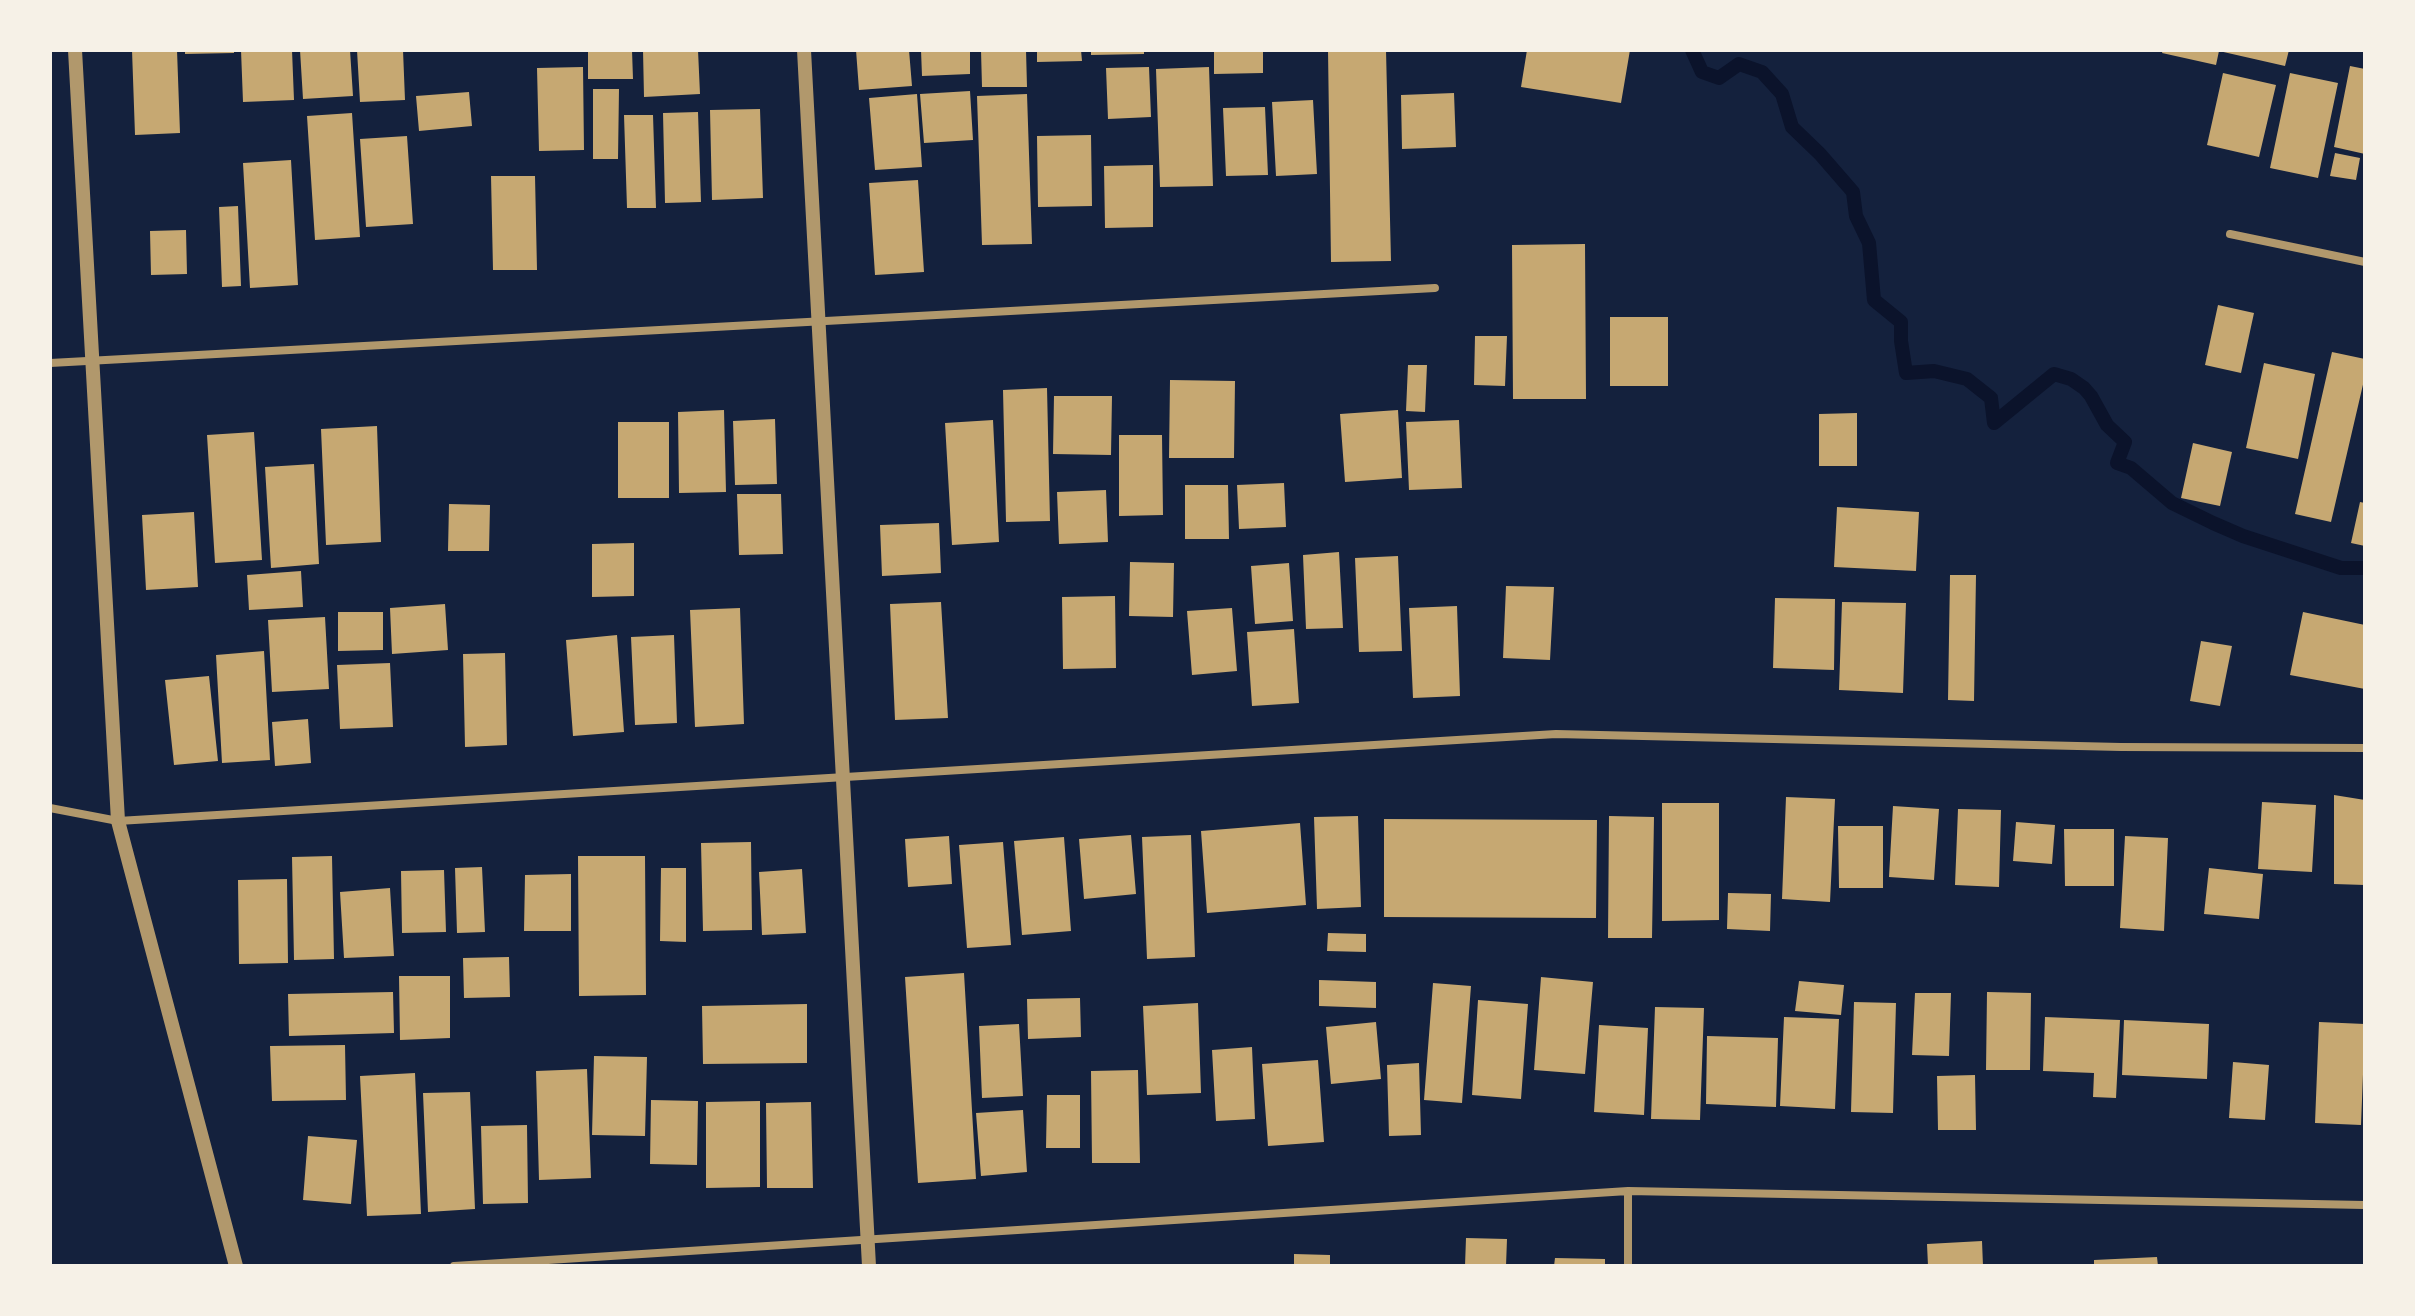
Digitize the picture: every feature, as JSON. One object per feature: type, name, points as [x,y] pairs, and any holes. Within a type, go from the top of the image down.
[{"type":"street","points":[[75,50],[118,821],[236,1266]]},
{"type":"street","points":[[804,50],[869,1266]]},
{"type":"street","points":[[2230,234],[2365,262]]},
{"type":"street","points":[[50,363],[1435,288]]},
{"type":"street","points":[[50,808],[118,821],[1556,734],[2121,747],[2365,748]]},
{"type":"street","points":[[1628,1191],[1628,1266]]},
{"type":"street","points":[[454,1266],[1628,1191],[2365,1205]]},
{"type":"building","points":[[132,50],[177,50],[180,133],[135,135]]},
{"type":"building","points":[[185,50],[234,50],[234,53],[185,54]]},
{"type":"building","points":[[241,50],[292,50],[294,100],[243,102]]},
{"type":"building","points":[[300,50],[350,50],[353,96],[303,99]]},
{"type":"building","points":[[357,50],[403,50],[405,100],[360,102]]},
{"type":"building","points":[[588,50],[632,50],[633,79],[588,79]]},
{"type":"building","points":[[643,50],[698,50],[700,94],[644,97]]},
{"type":"building","points":[[856,50],[909,50],[912,86],[859,90]]},
{"type":"building","points":[[921,50],[970,50],[970,74],[922,76]]},
{"type":"building","points":[[981,50],[1026,50],[1027,87],[982,87]]},
{"type":"building","points":[[1037,50],[1081,50],[1082,61],[1037,62]]},
{"type":"building","points":[[1091,50],[1144,50],[1144,54],[1091,55]]},
{"type":"building","points":[[1214,50],[1263,50],[1263,73],[1214,74]]},
{"type":"building","points":[[1328,50],[1386,50],[1391,261],[1331,262]]},
{"type":"building","points":[[1527,50],[1630,50],[1621,103],[1521,87]]},
{"type":"building","points":[[2163,50],[2289,50],[2285,66],[2219,51],[2216,65],[2162,53]]},
{"type":"building","points":[[2350,66],[2365,69],[2365,154],[2334,147]]},
{"type":"building","points":[[583,67],[584,150],[539,151],[537,68]]},
{"type":"building","points":[[1149,67],[1151,117],[1108,119],[1106,68]]},
{"type":"building","points":[[1209,67],[1213,186],[1160,187],[1156,69]]},
{"type":"building","points":[[2223,73],[2276,85],[2259,157],[2207,145]]},
{"type":"building","points":[[2290,73],[2338,83],[2318,178],[2270,168]]},
{"type":"building","points":[[593,89],[619,89],[618,159],[593,159]]},
{"type":"building","points":[[970,91],[973,140],[924,143],[920,94]]},
{"type":"building","points":[[469,92],[472,126],[419,131],[416,96]]},
{"type":"building","points":[[1454,93],[1456,147],[1402,149],[1401,95]]},
{"type":"building","points":[[917,94],[922,167],[875,170],[869,98]]},
{"type":"building","points":[[1027,94],[1032,244],[982,245],[977,96]]},
{"type":"building","points":[[1313,100],[1317,174],[1276,176],[1272,102]]},
{"type":"building","points":[[1265,107],[1268,175],[1226,176],[1223,108]]},
{"type":"building","points":[[760,109],[763,198],[712,200],[710,110]]},
{"type":"building","points":[[698,112],[701,202],[665,203],[663,113]]},
{"type":"building","points":[[352,113],[360,237],[315,240],[307,116]]},
{"type":"building","points":[[624,115],[653,115],[656,208],[627,208]]},
{"type":"building","points":[[1091,135],[1092,206],[1038,207],[1037,136]]},
{"type":"building","points":[[407,136],[413,224],[366,227],[360,139]]},
{"type":"building","points":[[2335,153],[2360,158],[2356,180],[2330,176]]},
{"type":"building","points":[[291,160],[298,285],[250,288],[243,163]]},
{"type":"building","points":[[1153,165],[1153,227],[1105,228],[1104,166]]},
{"type":"building","points":[[491,176],[535,176],[537,270],[493,270]]},
{"type":"building","points":[[918,180],[924,272],[875,275],[869,183]]},
{"type":"building","points":[[238,206],[241,286],[222,287],[219,207]]},
{"type":"building","points":[[186,230],[187,274],[151,275],[150,231]]},
{"type":"building","points":[[1585,244],[1586,399],[1513,399],[1512,245]]},
{"type":"building","points":[[2218,305],[2254,313],[2241,373],[2205,365]]},
{"type":"building","points":[[1610,317],[1668,317],[1668,386],[1610,386]]},
{"type":"building","points":[[1475,336],[1507,336],[1505,386],[1474,385]]},
{"type":"building","points":[[2332,352],[2365,359],[2365,376],[2331,522],[2295,514]]},
{"type":"building","points":[[2264,363],[2315,374],[2298,459],[2246,448]]},
{"type":"building","points":[[1408,365],[1427,365],[1425,412],[1406,411]]},
{"type":"building","points":[[1170,380],[1235,381],[1234,458],[1169,458]]},
{"type":"building","points":[[1047,388],[1050,521],[1006,522],[1003,390]]},
{"type":"building","points":[[1054,396],[1112,396],[1111,455],[1053,454]]},
{"type":"building","points":[[724,410],[726,492],[679,493],[678,412]]},
{"type":"building","points":[[1398,410],[1402,478],[1345,482],[1340,414]]},
{"type":"building","points":[[1857,413],[1857,466],[1819,466],[1819,414]]},
{"type":"building","points":[[775,419],[777,484],[735,485],[733,421]]},
{"type":"building","points":[[993,420],[999,542],[952,545],[945,423]]},
{"type":"building","points":[[1459,420],[1462,488],[1409,490],[1406,422]]},
{"type":"building","points":[[618,422],[669,422],[669,498],[618,498]]},
{"type":"building","points":[[377,426],[381,542],[326,545],[321,429]]},
{"type":"building","points":[[254,432],[262,560],[215,563],[207,435]]},
{"type":"building","points":[[1119,435],[1162,435],[1163,515],[1119,516]]},
{"type":"building","points":[[2193,443],[2232,452],[2220,506],[2181,498]]},
{"type":"building","points":[[314,464],[319,564],[271,568],[265,467]]},
{"type":"building","points":[[1284,483],[1286,527],[1239,529],[1237,485]]},
{"type":"building","points":[[1185,485],[1228,485],[1229,539],[1185,539]]},
{"type":"building","points":[[1106,490],[1108,542],[1059,544],[1057,492]]},
{"type":"building","points":[[737,494],[781,494],[783,554],[739,555]]},
{"type":"building","points":[[2360,502],[2365,503],[2365,546],[2351,543]]},
{"type":"building","points":[[449,504],[490,505],[489,551],[448,551]]},
{"type":"building","points":[[1837,507],[1919,512],[1916,571],[1834,567]]},
{"type":"building","points":[[194,512],[198,587],[146,590],[142,515]]},
{"type":"building","points":[[939,523],[941,573],[882,576],[880,525]]},
{"type":"building","points":[[634,543],[634,596],[592,597],[592,544]]},
{"type":"building","points":[[1339,552],[1343,628],[1306,629],[1303,555]]},
{"type":"building","points":[[1398,556],[1402,651],[1359,652],[1355,558]]},
{"type":"building","points":[[1130,562],[1174,563],[1173,617],[1129,616]]},
{"type":"building","points":[[1289,563],[1293,621],[1255,624],[1251,566]]},
{"type":"building","points":[[301,571],[303,607],[249,610],[247,575]]},
{"type":"building","points":[[1950,575],[1976,575],[1974,701],[1948,700]]},
{"type":"building","points":[[1506,586],[1554,587],[1550,660],[1503,658]]},
{"type":"building","points":[[1115,596],[1116,668],[1063,669],[1062,597]]},
{"type":"building","points":[[1775,598],[1835,599],[1834,670],[1773,668]]},
{"type":"building","points":[[941,602],[948,718],[895,720],[890,604]]},
{"type":"building","points":[[1842,602],[1906,603],[1903,693],[1839,690]]},
{"type":"building","points":[[445,604],[448,650],[392,654],[390,608]]},
{"type":"building","points":[[1457,606],[1460,696],[1413,698],[1409,608]]},
{"type":"building","points":[[740,608],[744,724],[695,727],[690,610]]},
{"type":"building","points":[[1232,608],[1237,671],[1192,675],[1187,611]]},
{"type":"building","points":[[338,612],[383,612],[383,650],[338,651]]},
{"type":"building","points":[[2303,612],[2365,625],[2365,689],[2290,675]]},
{"type":"building","points":[[325,617],[329,689],[272,692],[268,620]]},
{"type":"building","points":[[1294,629],[1299,703],[1252,706],[1247,632]]},
{"type":"building","points":[[617,635],[624,732],[573,736],[566,640]]},
{"type":"building","points":[[674,635],[677,723],[635,725],[631,637]]},
{"type":"building","points":[[2201,641],[2232,646],[2220,706],[2190,701]]},
{"type":"building","points":[[264,651],[270,760],[222,763],[216,655]]},
{"type":"building","points":[[505,653],[507,745],[465,747],[463,654]]},
{"type":"building","points":[[390,663],[393,727],[340,729],[337,665]]},
{"type":"building","points":[[209,676],[218,761],[174,765],[165,680]]},
{"type":"building","points":[[308,719],[311,763],[275,766],[272,722]]},
{"type":"building","points":[[2334,795],[2365,800],[2365,885],[2334,884]]},
{"type":"building","points":[[1786,797],[1835,799],[1830,902],[1782,899]]},
{"type":"building","points":[[2262,802],[2316,805],[2312,872],[2258,869]]},
{"type":"building","points":[[1662,803],[1719,803],[1719,920],[1662,921]]},
{"type":"building","points":[[1893,806],[1939,809],[1934,880],[1889,877]]},
{"type":"building","points":[[1958,809],[2001,810],[1999,887],[1955,885]]},
{"type":"building","points":[[1358,816],[1361,907],[1317,909],[1314,817]]},
{"type":"building","points":[[1609,816],[1654,817],[1652,938],[1608,938]]},
{"type":"building","points":[[1384,819],[1597,820],[1596,918],[1384,917]]},
{"type":"building","points":[[2016,822],[2055,825],[2052,864],[2013,861]]},
{"type":"building","points":[[1300,823],[1306,905],[1207,913],[1201,831]]},
{"type":"building","points":[[1838,826],[1883,826],[1883,888],[1839,888]]},
{"type":"building","points":[[2064,829],[2114,829],[2114,886],[2065,886]]},
{"type":"building","points":[[1131,835],[1136,894],[1084,899],[1079,839]]},
{"type":"building","points":[[1191,835],[1195,957],[1147,959],[1142,837]]},
{"type":"building","points":[[949,836],[952,884],[908,887],[905,839]]},
{"type":"building","points":[[2125,836],[2168,838],[2164,931],[2120,928]]},
{"type":"building","points":[[1064,837],[1071,931],[1022,935],[1014,841]]},
{"type":"building","points":[[751,842],[752,930],[703,931],[701,843]]},
{"type":"building","points":[[1003,842],[1011,945],[967,948],[959,845]]},
{"type":"building","points":[[332,856],[334,959],[294,960],[292,857]]},
{"type":"building","points":[[578,856],[645,856],[646,995],[579,996]]},
{"type":"building","points":[[482,867],[485,932],[457,933],[455,868]]},
{"type":"building","points":[[661,868],[686,868],[686,942],[660,941]]},
{"type":"building","points":[[2209,868],[2263,874],[2259,919],[2204,914]]},
{"type":"building","points":[[802,869],[806,933],[762,935],[759,872]]},
{"type":"building","points":[[444,870],[446,932],[402,933],[401,871]]},
{"type":"building","points":[[571,874],[571,931],[524,931],[525,875]]},
{"type":"building","points":[[287,879],[288,963],[239,964],[238,880]]},
{"type":"building","points":[[390,888],[394,956],[344,958],[340,892]]},
{"type":"building","points":[[1728,893],[1771,894],[1770,931],[1727,929]]},
{"type":"building","points":[[1328,933],[1366,934],[1366,952],[1327,951]]},
{"type":"building","points":[[509,957],[510,997],[464,998],[463,958]]},
{"type":"building","points":[[964,973],[976,1179],[918,1183],[905,977]]},
{"type":"building","points":[[399,976],[450,976],[450,1038],[400,1040]]},
{"type":"building","points":[[1541,977],[1593,982],[1585,1074],[1534,1070]]},
{"type":"building","points":[[1319,980],[1376,982],[1376,1008],[1319,1006]]},
{"type":"building","points":[[1799,981],[1844,985],[1841,1015],[1795,1011]]},
{"type":"building","points":[[1433,983],[1471,986],[1462,1103],[1424,1100]]},
{"type":"building","points":[[393,992],[394,1033],[289,1036],[288,994]]},
{"type":"building","points":[[1987,992],[2031,993],[2030,1070],[1986,1070]]},
{"type":"building","points":[[1915,993],[1951,993],[1949,1056],[1912,1055]]},
{"type":"building","points":[[1080,998],[1081,1037],[1028,1039],[1027,999]]},
{"type":"building","points":[[1478,1000],[1528,1004],[1521,1099],[1472,1095]]},
{"type":"building","points":[[1854,1002],[1896,1003],[1893,1113],[1851,1112]]},
{"type":"building","points":[[1198,1003],[1201,1093],[1147,1095],[1143,1006]]},
{"type":"building","points":[[807,1004],[807,1063],[703,1064],[702,1006]]},
{"type":"building","points":[[1655,1007],[1704,1008],[1700,1120],[1651,1119]]},
{"type":"building","points":[[1784,1017],[1839,1019],[1835,1109],[1780,1106]]},
{"type":"building","points":[[2045,1017],[2120,1020],[2116,1098],[2093,1097],[2094,1073],[2043,1071]]},
{"type":"building","points":[[2124,1020],[2209,1024],[2207,1079],[2122,1075]]},
{"type":"building","points":[[1376,1022],[1381,1079],[1331,1084],[1326,1027]]},
{"type":"building","points":[[2319,1022],[2365,1024],[2361,1125],[2315,1123]]},
{"type":"building","points":[[1019,1024],[1023,1096],[982,1098],[979,1026]]},
{"type":"building","points":[[1599,1025],[1648,1028],[1644,1115],[1594,1112]]},
{"type":"building","points":[[1707,1036],[1778,1038],[1776,1107],[1706,1104]]},
{"type":"building","points":[[345,1045],[346,1100],[272,1101],[270,1046]]},
{"type":"building","points":[[1252,1047],[1255,1119],[1216,1121],[1212,1050]]},
{"type":"building","points":[[594,1056],[647,1057],[645,1136],[592,1135]]},
{"type":"building","points":[[1318,1060],[1324,1142],[1268,1146],[1262,1064]]},
{"type":"building","points":[[2233,1062],[2269,1065],[2265,1120],[2229,1118]]},
{"type":"building","points":[[1419,1063],[1421,1135],[1389,1136],[1387,1065]]},
{"type":"building","points":[[587,1069],[591,1178],[539,1180],[536,1071]]},
{"type":"building","points":[[1138,1070],[1140,1163],[1092,1163],[1091,1071]]},
{"type":"building","points":[[415,1073],[421,1214],[367,1216],[360,1076]]},
{"type":"building","points":[[1975,1075],[1976,1130],[1938,1130],[1937,1076]]},
{"type":"building","points":[[470,1092],[475,1209],[428,1212],[423,1093]]},
{"type":"building","points":[[1047,1095],[1080,1095],[1080,1148],[1046,1148]]},
{"type":"building","points":[[651,1100],[698,1101],[697,1165],[650,1164]]},
{"type":"building","points":[[760,1101],[760,1187],[706,1188],[706,1102]]},
{"type":"building","points":[[811,1102],[813,1188],[767,1188],[766,1103]]},
{"type":"building","points":[[1023,1110],[1027,1172],[981,1176],[976,1113]]},
{"type":"building","points":[[527,1125],[528,1203],[483,1204],[481,1126]]},
{"type":"building","points":[[308,1136],[357,1140],[351,1204],[303,1200]]},
{"type":"building","points":[[1466,1238],[1507,1239],[1506,1266],[1465,1266]]},
{"type":"building","points":[[1982,1241],[1983,1266],[1928,1266],[1927,1244]]},
{"type":"building","points":[[1294,1254],[1330,1255],[1330,1266],[1294,1266]]},
{"type":"building","points":[[2157,1257],[2158,1266],[2094,1266],[2094,1260]]},
{"type":"building","points":[[1555,1258],[1605,1259],[1605,1266],[1554,1266]]},
{"type":"waterway","points":[[1692,50],[1702,72],[1719,78],[1739,64],[1762,72],[1782,94],[1792,127],[1853,192],[1856,216],[1869,243],[1874,300],[1901,322],[1906,373],[1934,371],[1967,379],[1991,398],[1994,423],[2054,374],[2071,379],[2091,396],[2107,425],[2125,442],[2117,463],[2131,468],[2172,503],[2243,536],[2341,568],[2365,568]]}]
